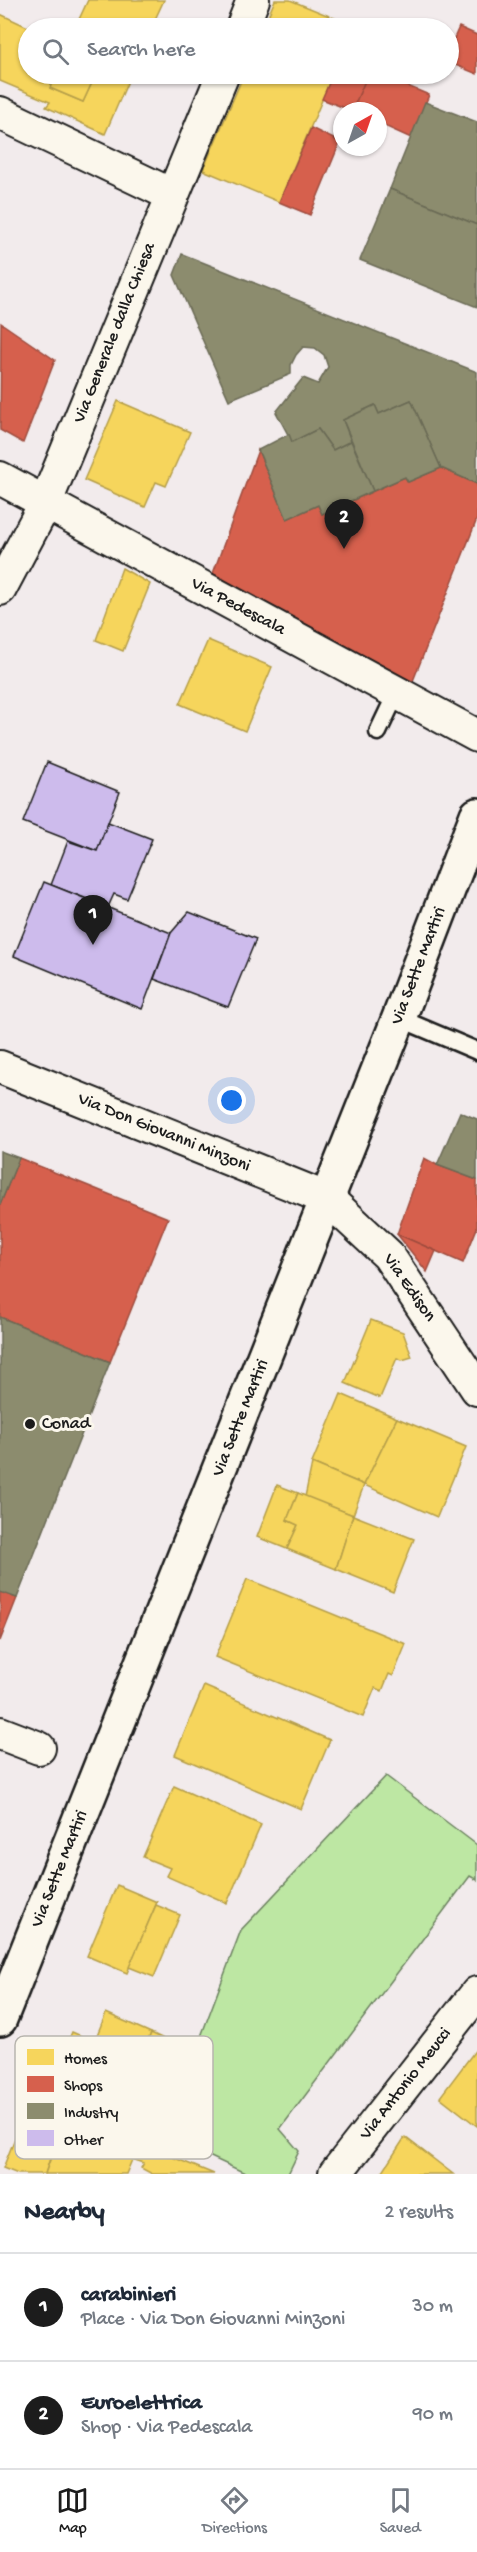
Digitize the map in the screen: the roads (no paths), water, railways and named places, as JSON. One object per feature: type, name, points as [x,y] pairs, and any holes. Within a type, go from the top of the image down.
[{"type":"main road","name":"Via Sette Martiri","points":[[0,2019],[328,1199],[477,815]]},
{"type":"street","points":[[246,18],[253,0]]},
{"type":"street","name":"Via Generale dalla Chiesa","points":[[0,589],[45,504],[219,84]]},
{"type":"street","points":[[0,113],[172,195]]},
{"type":"street","name":"Via Pedescala","points":[[0,478],[477,736]]},
{"type":"street","name":"Via Don Giovanni Minzoni","points":[[0,1066],[328,1199]]},
{"type":"street","name":"Via Edison","points":[[328,1199],[388,1255],[477,1389]]},
{"type":"street","points":[[0,1733],[39,1748]]},
{"type":"street","name":"Via Antonio Meucci","points":[[335,2174],[477,1993]]},
{"type":"lane","points":[[378,732],[397,692]]},
{"type":"lane","points":[[399,1018],[477,1051]]},
{"type":"place","name":"Euroelettrica","points":[[344,549]]},
{"type":"place","name":"carabinieri","points":[[93,945]]},
{"type":"place","name":"Conad","points":[[30,1424]]}]
